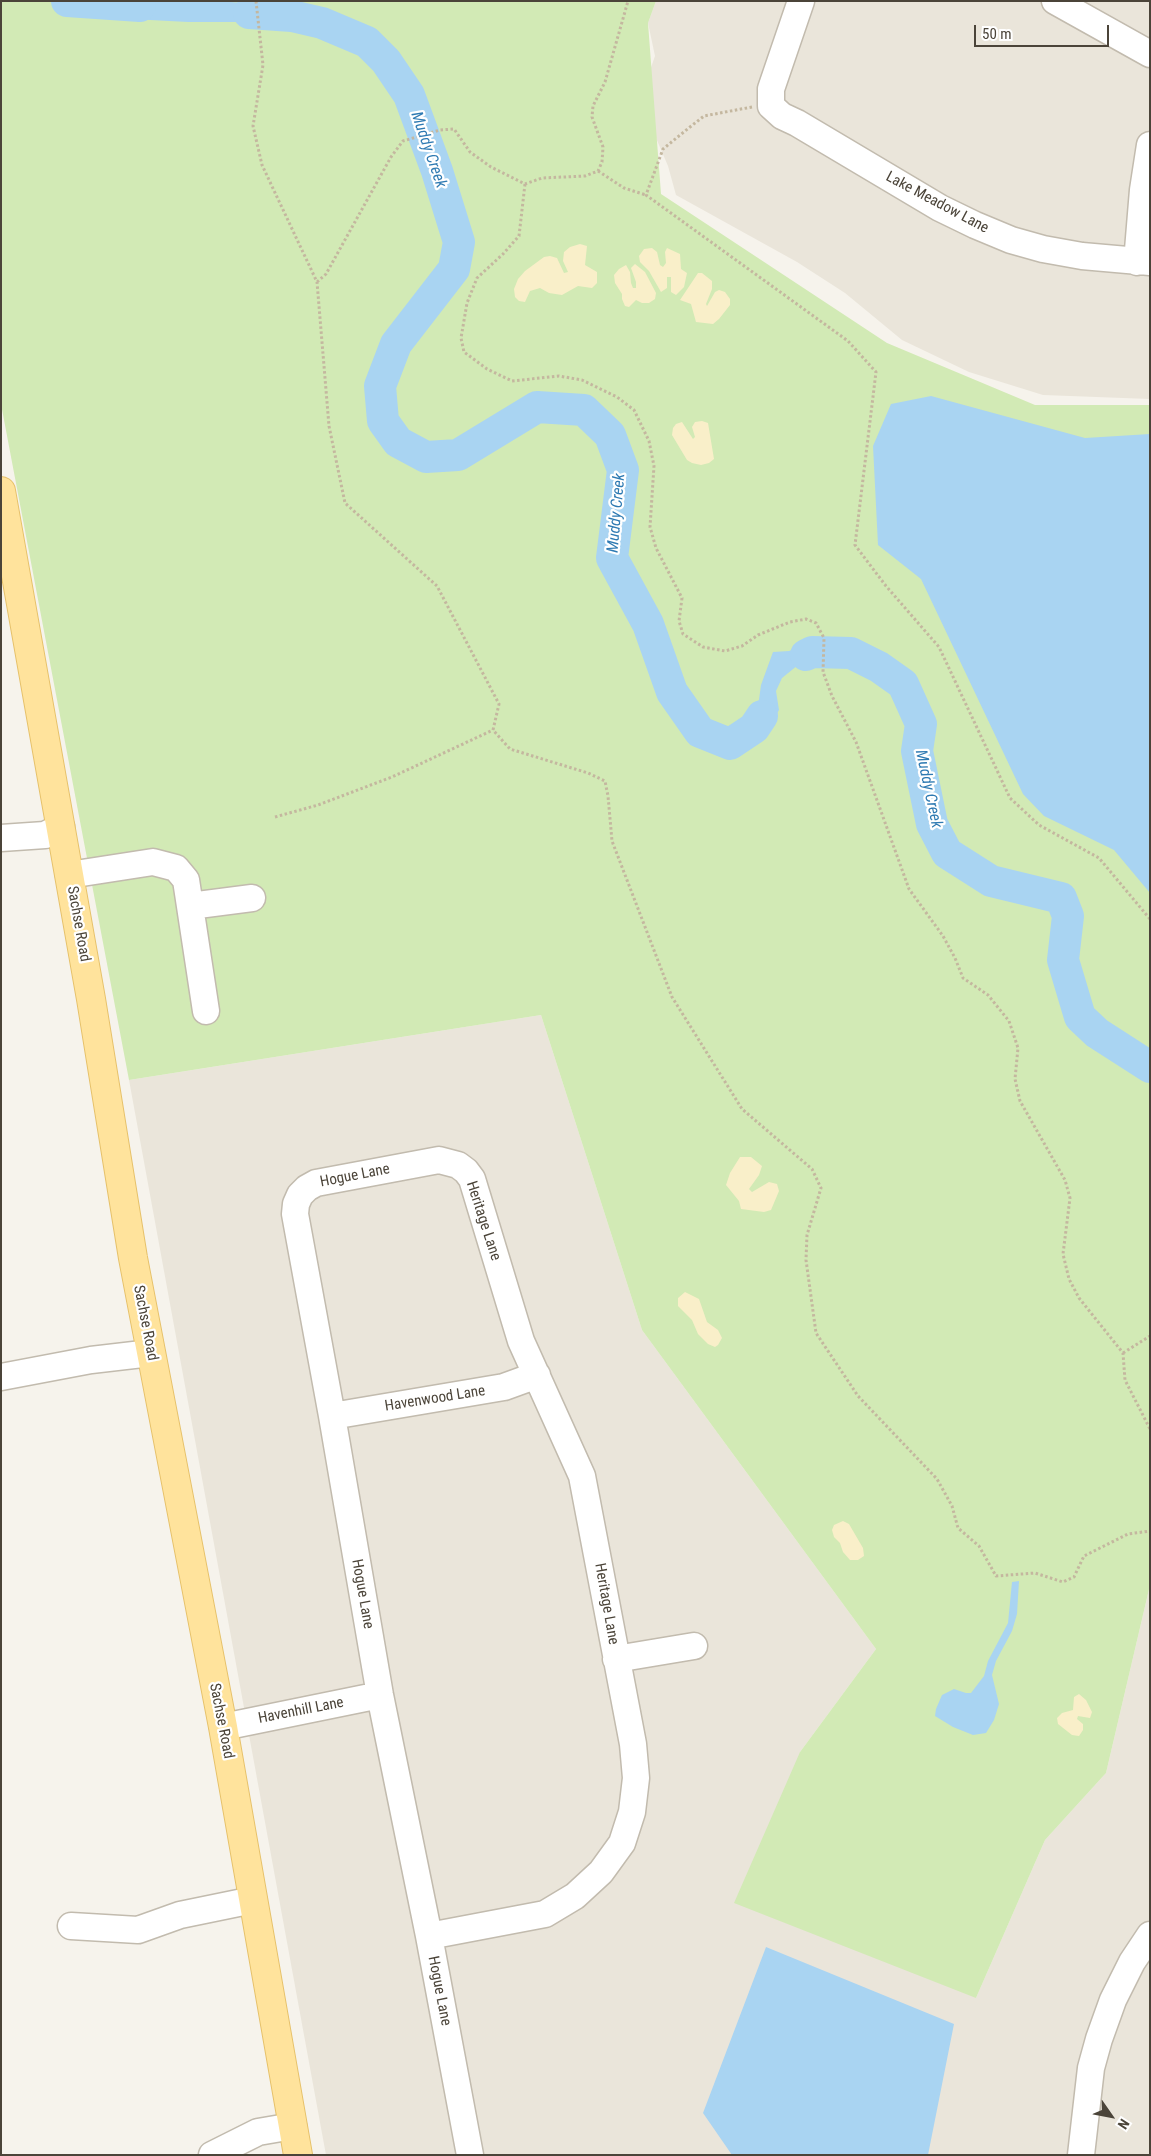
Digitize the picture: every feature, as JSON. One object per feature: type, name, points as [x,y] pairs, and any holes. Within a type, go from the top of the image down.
[{"type":"main road","name":"Sachse Road","points":[[1,490],[61,827],[133,1258],[223,1727],[298,2155]]},
{"type":"street","points":[[771,106],[773,81],[801,1]]},
{"type":"street","points":[[1055,1],[1150,54]]},
{"type":"street","name":"Lake Meadow Lane","points":[[771,106],[782,116],[940,208],[975,225],[1011,240],[1044,249],[1082,256],[1144,262]]},
{"type":"street","points":[[1144,262],[1143,190],[1150,145]]},
{"type":"street","points":[[1,838],[46,835],[61,827]]},
{"type":"street","points":[[69,875],[153,862],[176,868],[186,880],[206,1011]]},
{"type":"street","points":[[190,906],[252,898]]},
{"type":"street","name":"Hogue Lane","points":[[458,1165],[449,1161],[439,1160],[326,1181],[307,1188],[300,1195],[296,1204],[296,1224],[332,1416],[380,1695],[429,1936],[470,2155]]},
{"type":"street","name":"Heritage Lane","points":[[429,1936],[545,1914],[575,1896],[601,1872],[622,1843],[632,1812],[636,1778],[633,1744],[582,1476],[521,1341],[472,1180],[466,1171],[458,1165]]},
{"type":"street","points":[[1,1377],[91,1360],[151,1353]]},
{"type":"street","name":"Havenwood Lane","points":[[332,1416],[504,1387],[537,1375]]},
{"type":"street","points":[[616,1659],[694,1646]]},
{"type":"street","name":"Havenhill Lane","points":[[223,1727],[380,1695]]},
{"type":"street","points":[[71,1926],[138,1930],[180,1915],[253,1900]]},
{"type":"street","points":[[1080,2155],[1091,2068],[1099,2040],[1113,2000],[1132,1962],[1150,1935]]},
{"type":"street","points":[[212,2155],[258,2132],[293,2126]]},
{"type":"path","points":[[256,1],[263,65],[253,126],[262,165],[317,282],[330,426],[345,503],[437,586],[499,704],[493,730]]},
{"type":"path","points":[[317,282],[326,274],[391,156],[403,141],[440,130],[454,129],[470,152],[491,167],[525,184],[542,178],[586,176],[598,171],[602,162],[603,147],[592,117],[593,106],[605,82],[628,1]]},
{"type":"path","points":[[646,195],[663,149],[704,116],[741,108],[771,106]]},
{"type":"path","points":[[598,171],[624,188],[646,195],[848,341],[876,372],[855,545],[886,586],[940,647],[1010,798],[1039,825],[1100,858],[1150,919]]},
{"type":"path","points":[[525,184],[519,236],[477,278],[467,303],[461,338],[464,352],[486,369],[512,381],[559,376],[582,380],[617,396],[634,410],[648,441],[654,466],[650,527],[656,548],[682,598],[679,621],[683,634],[703,647],[725,651],[742,646],[758,635],[790,622],[806,619],[816,623],[824,638],[824,672],[832,696],[856,742],[910,889],[943,936],[963,978],[988,995],[1009,1021],[1018,1048],[1015,1079],[1020,1101],[1065,1180],[1070,1198],[1063,1254],[1069,1279],[1079,1298],[1123,1353],[1125,1380],[1150,1430]]},
{"type":"path","points":[[275,817],[318,805],[392,777],[493,730]]},
{"type":"path","points":[[493,730],[510,749],[588,773],[605,781],[612,841],[672,997],[742,1109],[812,1169],[821,1188],[807,1235],[806,1260],[816,1334],[858,1396],[937,1479],[952,1506],[958,1528],[979,1546],[996,1576],[1035,1573],[1062,1582],[1074,1576],[1084,1556],[1128,1534],[1150,1531]]},
{"type":"path","points":[[1123,1353],[1150,1336]]},
{"type":"shaded area","points":[[656,1],[1150,1],[1150,399],[1043,395],[969,372],[902,340],[845,293],[797,262],[676,195],[668,166],[656,138],[638,105],[655,56],[648,23]]},
{"type":"shaded area","points":[[541,1015],[642,1330],[876,1649],[800,1752],[976,1998],[1045,1840],[1106,1773],[1150,1585],[1150,2155],[326,2155],[129,1080]]},
{"type":"green space","points":[[1,1],[656,1],[648,23],[661,194],[887,343],[1035,405],[1150,405],[1150,1585],[1106,1773],[1045,1840],[976,1998],[734,1903],[800,1752],[876,1649],[642,1330],[541,1015],[129,1080],[1,404]]},
{"type":"sand","points":[[580,244],[587,246],[585,265],[597,272],[597,283],[592,288],[578,286],[562,295],[549,293],[540,288],[530,291],[525,302],[519,301],[515,297],[514,289],[518,279],[525,271],[544,257],[557,258],[564,273],[568,272],[563,261],[564,252],[570,247]]},
{"type":"sand","points":[[652,248],[657,252],[660,265],[663,267],[666,263],[665,252],[667,248],[680,254],[681,269],[687,273],[684,287],[676,295],[671,292],[671,277],[667,277],[667,288],[661,292],[649,271],[640,262],[639,256],[644,249]]},
{"type":"sand","points":[[635,264],[645,272],[656,293],[655,299],[649,303],[642,303],[636,300],[629,307],[625,306],[622,294],[615,283],[614,275],[626,265],[630,272],[633,288],[636,288],[631,268]]},
{"type":"sand","points":[[698,273],[702,273],[712,281],[712,289],[706,304],[707,306],[715,292],[719,290],[725,292],[730,299],[730,305],[713,324],[696,322],[691,304],[680,300]]},
{"type":"sand","points":[[702,421],[708,423],[714,459],[709,463],[701,465],[687,460],[672,435],[676,424],[682,422],[693,439],[695,437],[692,427],[695,422]]},
{"type":"sand","points":[[740,1157],[751,1157],[762,1166],[759,1175],[749,1189],[752,1192],[769,1182],[777,1184],[779,1191],[771,1210],[764,1212],[741,1209],[739,1201],[726,1185],[730,1173]]},
{"type":"sand","points":[[685,1292],[699,1299],[707,1322],[718,1330],[722,1338],[715,1347],[708,1344],[698,1334],[692,1320],[678,1306],[678,1298]]},
{"type":"sand","points":[[843,1521],[849,1524],[863,1548],[864,1556],[858,1560],[850,1560],[834,1537],[832,1530],[834,1525]]},
{"type":"sand","points":[[1079,1694],[1086,1700],[1092,1712],[1090,1718],[1078,1716],[1077,1719],[1083,1724],[1083,1730],[1079,1736],[1072,1735],[1058,1724],[1057,1718],[1062,1713],[1073,1710],[1074,1697]]},
{"type":"water","points":[[98,1],[219,1],[292,7],[292,22],[188,22],[112,18],[95,9]]},
{"type":"water","points":[[931,396],[1085,438],[1150,434],[1150,893],[1114,850],[1044,816],[1023,794],[921,579],[878,545],[873,446],[891,404]]},
{"type":"water","points":[[812,643],[847,646],[855,663],[845,658],[818,658],[803,661],[782,678],[776,691],[779,710],[773,720],[760,737],[738,752],[730,744],[728,730],[758,707],[761,685],[773,652],[789,651]]},
{"type":"water","points":[[1019,1581],[1017,1614],[1012,1631],[996,1661],[992,1675],[999,1704],[994,1720],[986,1733],[973,1735],[953,1727],[935,1716],[936,1709],[942,1695],[954,1689],[971,1693],[984,1676],[988,1661],[1008,1623],[1012,1582]]},
{"type":"water","points":[[766,1947],[954,2024],[928,2155],[732,2155],[703,2113]]},
{"type":"waterway","name":"Muddy Creek","points":[[67,1],[140,6]]},
{"type":"waterway","name":"Muddy Creek","points":[[249,13],[292,16],[322,23],[367,42],[386,61],[409,95],[437,171],[459,242],[454,269],[396,344],[380,386],[383,421],[398,442],[426,457],[458,455],[537,407],[584,410],[610,435],[623,470],[612,558],[648,624],[672,692],[700,732],[730,744],[754,728],[762,716]]},
{"type":"waterway","name":"Muddy Creek","points":[[806,655],[812,652],[851,653],[879,667],[903,684],[921,724],[917,751],[932,824],[947,853],[991,881],[1061,898],[1068,916],[1063,960],[1080,1017],[1097,1033],[1150,1067]]}]
